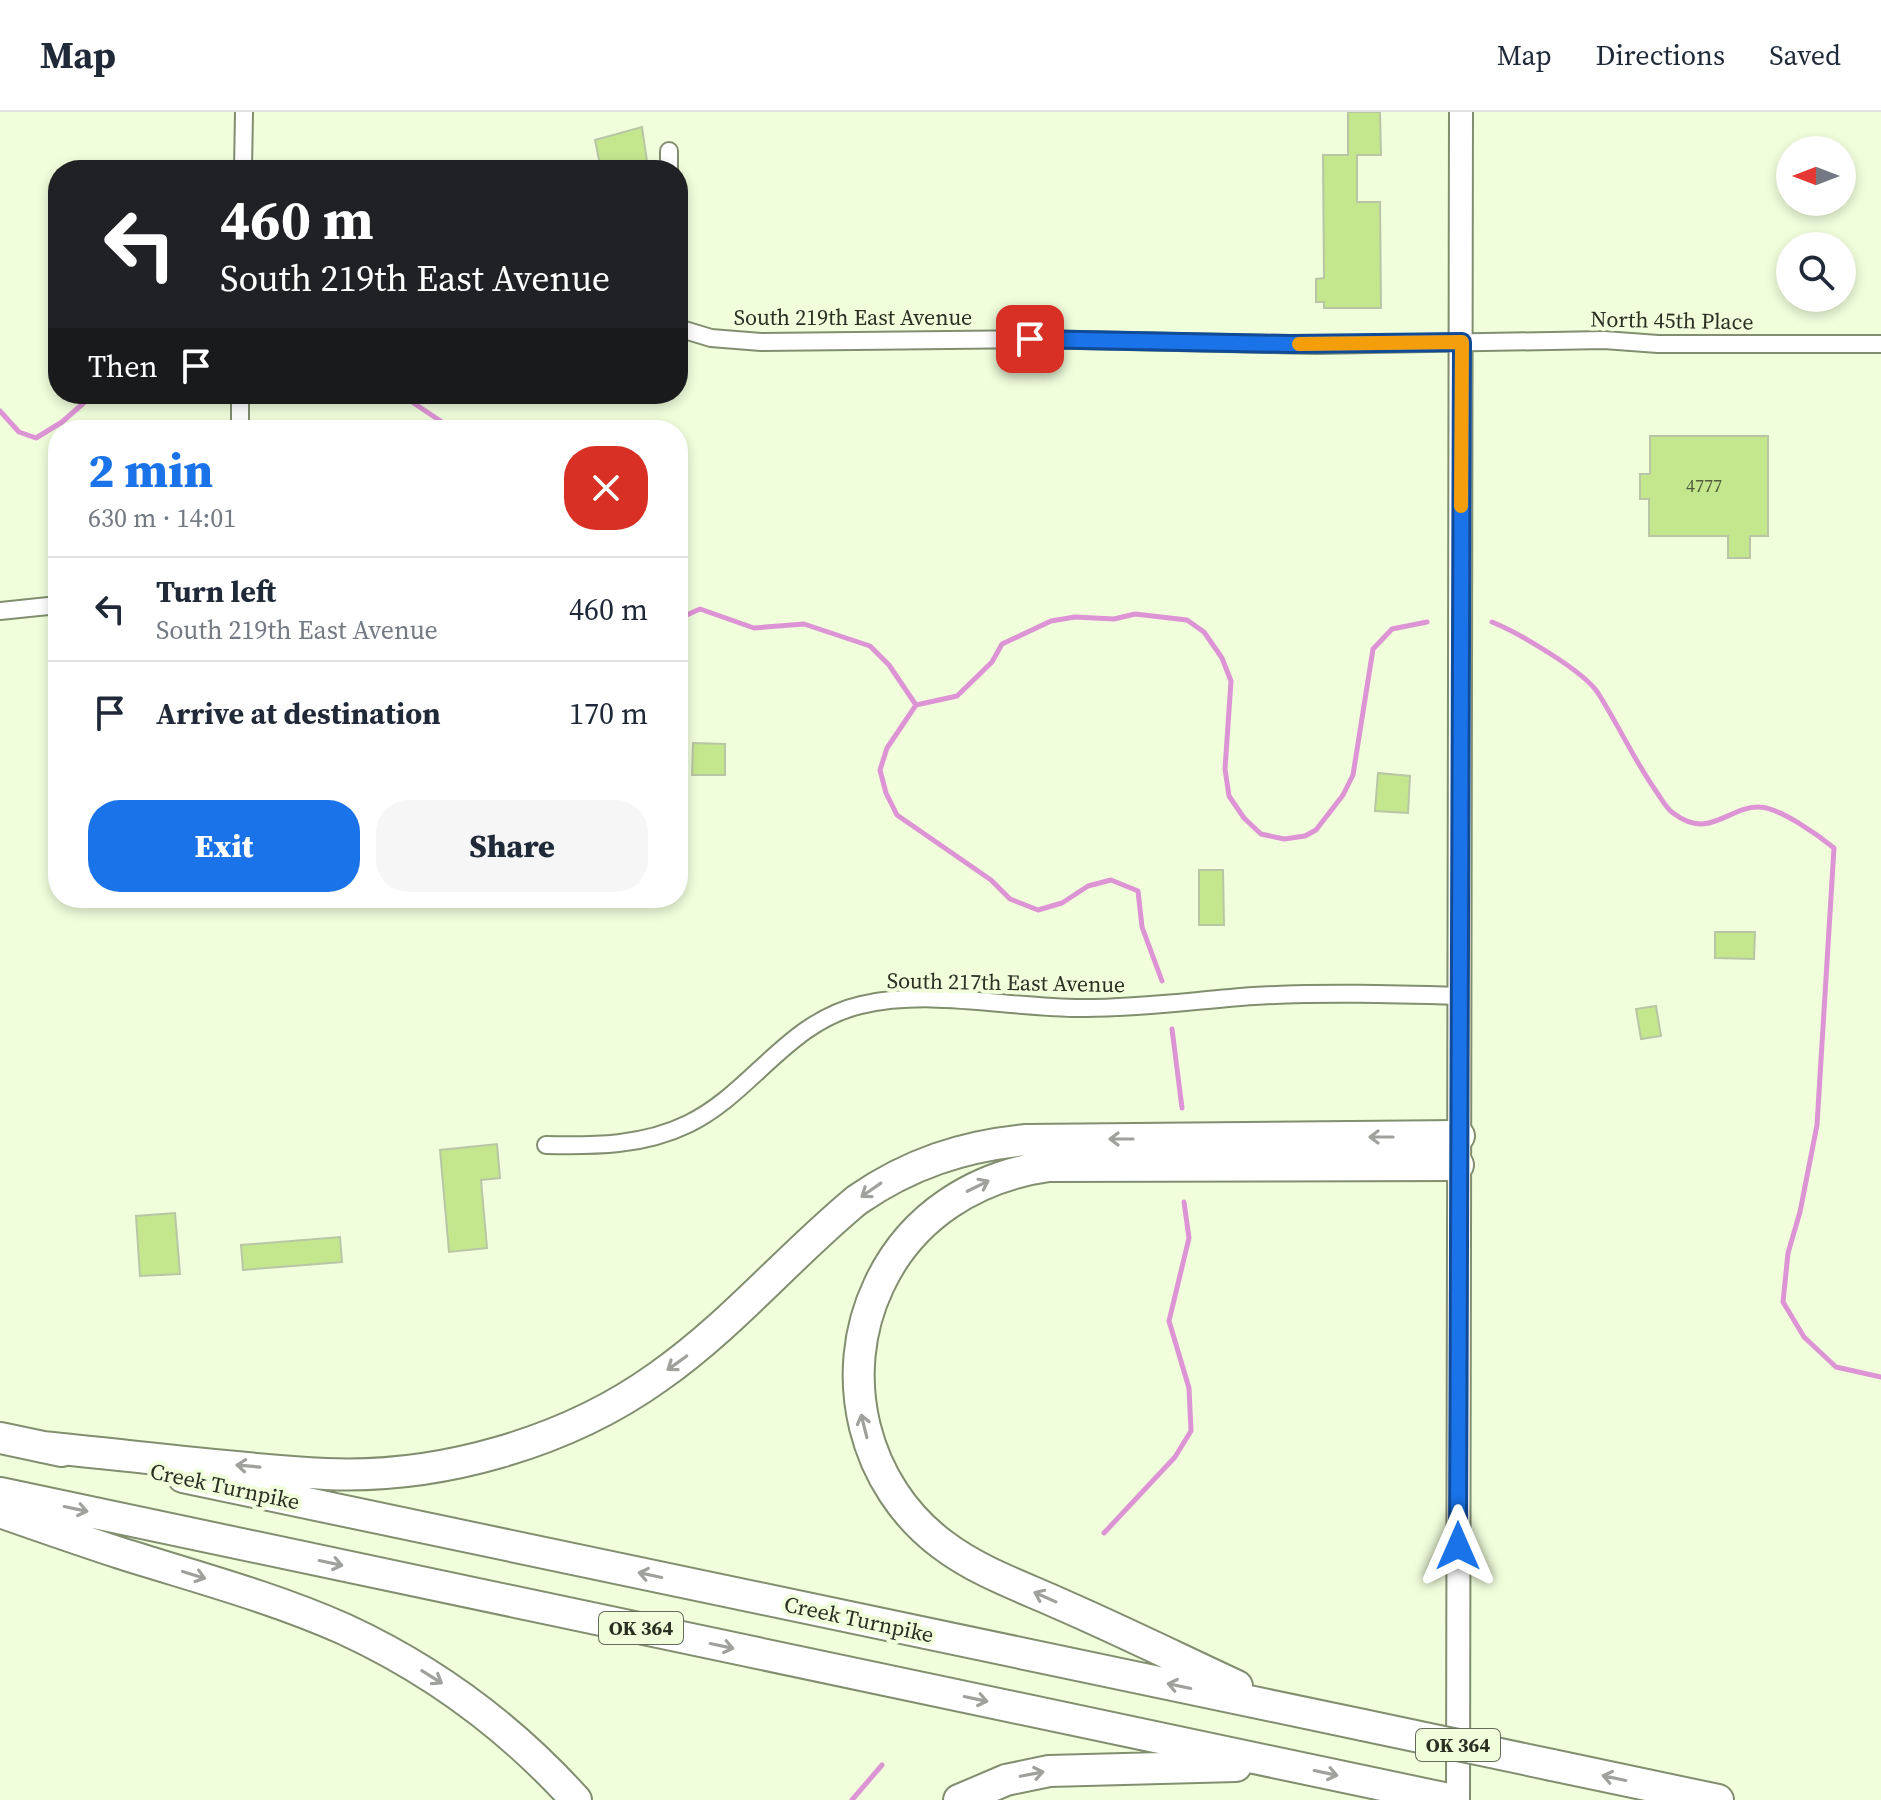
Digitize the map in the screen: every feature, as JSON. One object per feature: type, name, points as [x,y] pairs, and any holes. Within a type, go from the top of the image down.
[{"type":"highway","points":[[42,1447],[326,1474],[391,1471],[493,1453],[565,1427],[655,1380],[717,1332],[848,1207],[883,1182],[929,1160],[990,1144],[1026,1140],[1458,1150]]},
{"type":"highway","points":[[1282,1708],[959,1556],[926,1530],[895,1496],[866,1435],[858,1375],[866,1319],[887,1269],[924,1222],[955,1198],[1006,1174],[1049,1166],[1327,1164],[1458,1150]]},
{"type":"highway","name":"Creek Turnpike","points":[[0,1438],[1718,1800]]},
{"type":"highway","name":"OK 364","points":[[0,1493],[1455,1800]]},
{"type":"highway","points":[[0,1512],[244,1591],[345,1630],[415,1667],[470,1703],[525,1747],[576,1800]]},
{"type":"highway","points":[[959,1800],[1006,1780],[1049,1771],[1283,1764]]},
{"type":"main road","points":[[1455,1800],[1461,996],[1461,112]]},
{"type":"street","points":[[243,160],[244,112]]},
{"type":"street","points":[[669,151],[669,160]]},
{"type":"street","name":"South 219th East Avenue","points":[[688,331],[702,336],[761,342],[1030,339],[1316,345],[1462,342]]},
{"type":"street","name":"North 45th Place","points":[[1462,342],[1604,340],[1658,344],[1881,344]]},
{"type":"street","points":[[0,611],[48,606]]},
{"type":"street","name":"South 217th East Avenue","points":[[546,1145],[621,1144],[666,1133],[690,1123],[712,1109],[816,1023],[860,1005],[882,1001],[930,999],[1043,1008],[1091,1008],[1316,994],[1461,996]]},
{"type":"building","points":[[1348,112],[1380,112],[1381,155],[1357,155],[1357,202],[1380,202],[1381,308],[1324,308],[1324,302],[1316,302],[1316,279],[1324,278],[1323,155],[1348,155]]},
{"type":"building","points":[[642,127],[647,160],[599,160],[595,140]]},
{"type":"building","points":[[1650,436],[1768,436],[1768,536],[1750,536],[1750,558],[1728,558],[1728,536],[1649,536],[1649,499],[1640,499],[1640,474],[1650,474]]},
{"type":"building","points":[[693,743],[725,744],[725,775],[692,775]]},
{"type":"building","points":[[1378,773],[1410,776],[1408,813],[1375,811]]},
{"type":"building","points":[[1199,870],[1223,870],[1224,925],[1199,925]]},
{"type":"building","points":[[1715,932],[1755,932],[1754,959],[1715,958]]},
{"type":"building","points":[[1656,1006],[1661,1036],[1641,1039],[1636,1009]]},
{"type":"building","points":[[497,1144],[500,1178],[481,1180],[487,1248],[449,1252],[440,1150]]},
{"type":"building","points":[[175,1213],[180,1274],[140,1276],[136,1216]]},
{"type":"building","points":[[340,1237],[342,1262],[243,1270],[241,1245]]},
{"type":"waterway","points":[[64,420],[83,404]]},
{"type":"waterway","points":[[415,404],[439,420]]},
{"type":"waterway","points":[[0,411],[19,432],[36,438],[48,431]]},
{"type":"waterway","points":[[688,614],[700,609],[754,628],[804,624],[870,646],[889,665],[916,705]]},
{"type":"waterway","points":[[1162,981],[1142,927],[1138,891],[1111,880],[1088,886],[1062,903],[1038,910],[1010,899],[991,880],[897,815],[886,793],[880,770],[887,748],[916,705],[957,696],[992,662],[1002,644],[1051,621],[1075,617],[1114,619],[1135,614],[1187,620],[1204,632],[1222,658],[1231,681],[1225,769],[1229,796],[1244,818],[1261,834],[1284,839],[1305,836],[1316,830],[1343,795],[1353,775],[1373,649],[1392,629],[1427,622]]},
{"type":"waterway","points":[[1492,622],[1549,653],[1590,684],[1650,782],[1673,813],[1698,824],[1748,808],[1767,808],[1798,823],[1834,848],[1817,1125],[1800,1212],[1788,1253],[1783,1302],[1804,1337],[1836,1367],[1881,1377]]},
{"type":"waterway","points":[[1172,1029],[1182,1108]]},
{"type":"waterway","points":[[1104,1533],[1175,1457],[1191,1431],[1189,1388],[1169,1321],[1189,1238],[1184,1202]]},
{"type":"waterway","points":[[852,1800],[882,1765]]},
{"type":"slow traffic","points":[[1299,344],[1462,342],[1461,506]]},
{"type":"route","points":[[1030,339],[1316,345],[1462,342],[1458,1546]]}]
